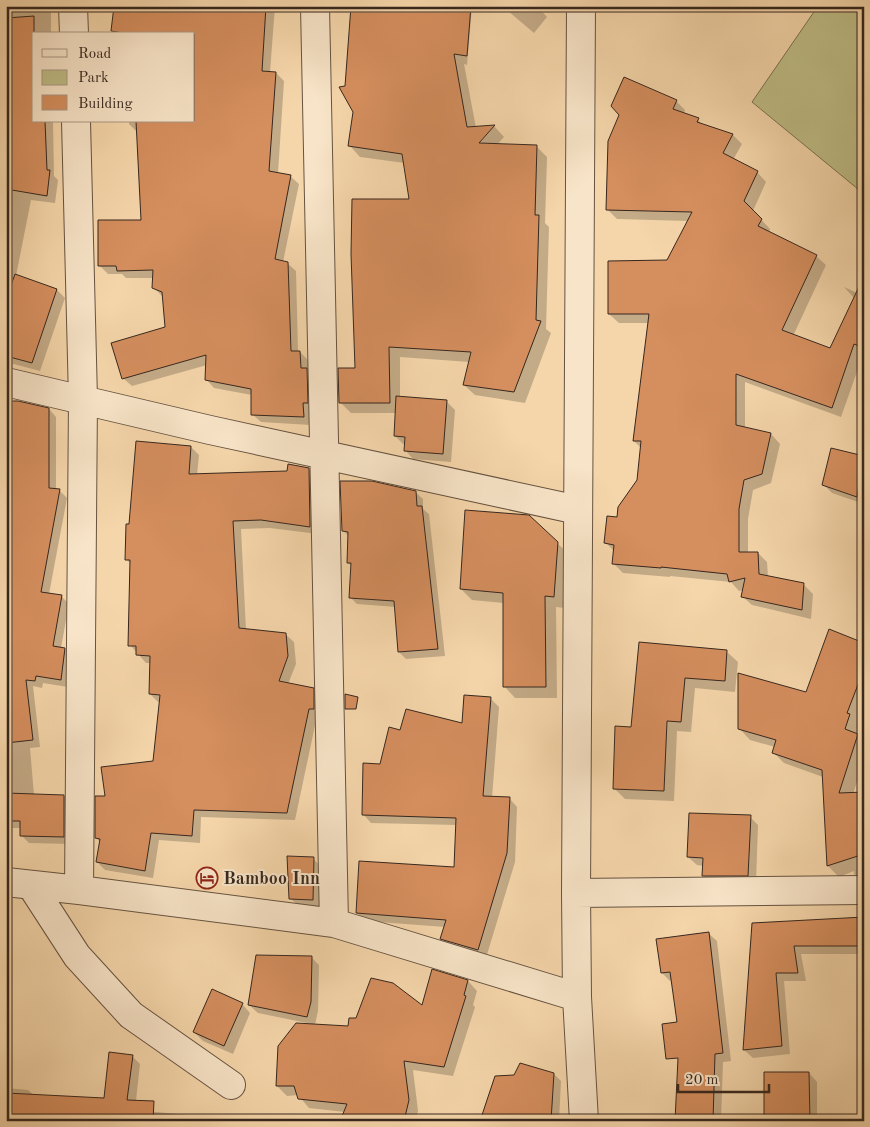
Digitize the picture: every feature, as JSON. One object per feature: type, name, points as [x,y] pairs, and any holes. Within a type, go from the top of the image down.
[{"type":"street","points":[[73,6],[74,32]]},
{"type":"street","points":[[315,6],[334,923]]},
{"type":"street","points":[[582,6],[576,893],[577,997],[584,1121]]},
{"type":"street","points":[[76,122],[83,399],[78,890]]},
{"type":"street","points":[[6,382],[210,430],[578,510]]},
{"type":"street","points":[[19,884],[334,923],[577,997]]},
{"type":"street","points":[[19,884],[77,956],[131,1015],[231,1085]]},
{"type":"street","points":[[576,893],[864,890]]},
{"type":"green space","points":[[818,6],[864,6],[864,194],[752,102]]},
{"type":"building","points":[[114,6],[266,6],[262,71],[276,72],[269,171],[291,175],[275,259],[288,262],[291,351],[300,351],[301,368],[307,368],[308,403],[303,403],[304,417],[251,415],[251,389],[205,380],[206,355],[122,379],[111,343],[165,327],[162,292],[152,288],[153,270],[117,271],[116,266],[98,266],[98,220],[141,220],[136,122],[195,122],[195,32],[111,31]]},
{"type":"building","points":[[351,6],[471,6],[467,56],[454,54],[467,127],[495,125],[479,143],[537,145],[535,215],[539,215],[536,320],[541,321],[514,392],[463,385],[471,352],[389,347],[390,403],[339,403],[338,368],[355,368],[351,254],[352,199],[409,199],[402,154],[348,146],[353,112],[339,87],[345,86]]},
{"type":"building","points":[[34,16],[34,32],[32,32],[32,122],[45,122],[47,170],[50,170],[47,196],[6,189],[6,18]]},
{"type":"building","points":[[624,77],[677,100],[673,109],[699,118],[697,122],[733,134],[723,153],[758,171],[744,201],[762,219],[758,226],[817,255],[782,330],[830,348],[864,276],[864,348],[854,344],[832,408],[736,374],[736,425],[771,433],[762,474],[744,480],[739,509],[739,552],[758,552],[759,574],[804,583],[802,610],[741,597],[745,578],[729,582],[727,574],[612,564],[614,545],[604,543],[607,516],[617,517],[618,507],[637,480],[641,441],[633,441],[649,314],[608,314],[608,261],[667,260],[692,212],[606,210],[608,141],[619,115],[611,106]]},
{"type":"building","points":[[15,274],[57,289],[32,363],[6,356],[6,299]]},
{"type":"building","points":[[396,396],[447,400],[443,454],[404,451],[405,437],[394,436]]},
{"type":"building","points":[[6,401],[18,401],[49,408],[49,488],[60,489],[41,592],[62,595],[53,646],[65,648],[61,680],[36,676],[35,681],[26,680],[33,740],[6,743]]},
{"type":"building","points":[[136,441],[191,446],[189,474],[287,471],[288,464],[309,468],[310,527],[261,520],[233,521],[239,628],[286,633],[288,656],[279,681],[314,688],[314,709],[309,709],[287,813],[194,810],[192,836],[151,833],[145,871],[96,862],[100,839],[95,838],[95,796],[105,796],[101,767],[153,761],[160,695],[149,694],[150,656],[136,655],[136,646],[128,646],[130,560],[125,560],[126,524],[129,524]]},
{"type":"building","points":[[831,448],[864,456],[857,497],[822,485]]},
{"type":"building","points":[[340,481],[372,481],[416,491],[417,506],[422,506],[438,649],[398,652],[394,601],[349,598],[351,563],[347,563],[348,532],[342,531]]},
{"type":"building","points":[[465,510],[529,515],[558,542],[554,597],[545,596],[546,687],[503,687],[503,593],[460,589]]},
{"type":"building","points":[[829,629],[864,643],[864,669],[847,713],[850,714],[845,729],[858,734],[839,793],[864,792],[864,854],[827,866],[822,770],[772,753],[776,740],[738,729],[738,673],[806,692]]},
{"type":"building","points":[[639,642],[727,650],[725,681],[685,678],[681,722],[667,721],[664,791],[613,789],[615,726],[631,727]]},
{"type":"building","points":[[345,694],[358,697],[356,709],[345,709]]},
{"type":"building","points":[[464,695],[491,697],[483,796],[510,797],[507,853],[478,950],[440,939],[446,920],[356,913],[359,861],[454,867],[456,818],[362,815],[363,763],[380,764],[389,727],[400,730],[406,709],[462,723]]},
{"type":"building","points":[[6,793],[64,795],[64,837],[20,836],[20,821],[6,821]]},
{"type":"building","points":[[689,813],[751,815],[748,876],[702,876],[703,858],[687,857]]},
{"type":"building","points":[[287,856],[314,857],[313,900],[289,899]]},
{"type":"building","points":[[864,917],[864,946],[794,946],[798,973],[776,973],[782,1046],[743,1050],[752,923]]},
{"type":"building","points":[[709,932],[723,1053],[715,1054],[713,1121],[675,1121],[678,1058],[666,1059],[662,1024],[677,1022],[670,972],[661,973],[656,939]]},
{"type":"building","points":[[256,955],[312,956],[311,1002],[307,1017],[248,1005]]},
{"type":"building","points":[[432,969],[468,980],[464,995],[466,996],[444,1067],[404,1061],[409,1100],[404,1121],[340,1121],[347,1104],[298,1099],[294,1086],[276,1086],[278,1046],[296,1023],[348,1026],[349,1018],[356,1018],[371,978],[393,983],[422,1005]]},
{"type":"building","points":[[212,989],[243,1003],[224,1046],[193,1032]]},
{"type":"building","points":[[109,1052],[133,1055],[127,1100],[154,1101],[153,1121],[6,1121],[6,1093],[104,1098]]},
{"type":"building","points":[[520,1063],[554,1073],[551,1121],[480,1121],[495,1076],[514,1075]]},
{"type":"building","points":[[764,1072],[809,1072],[810,1121],[764,1121]]},
{"type":"place","name":"Bamboo Inn","points":[[207,878]]}]
